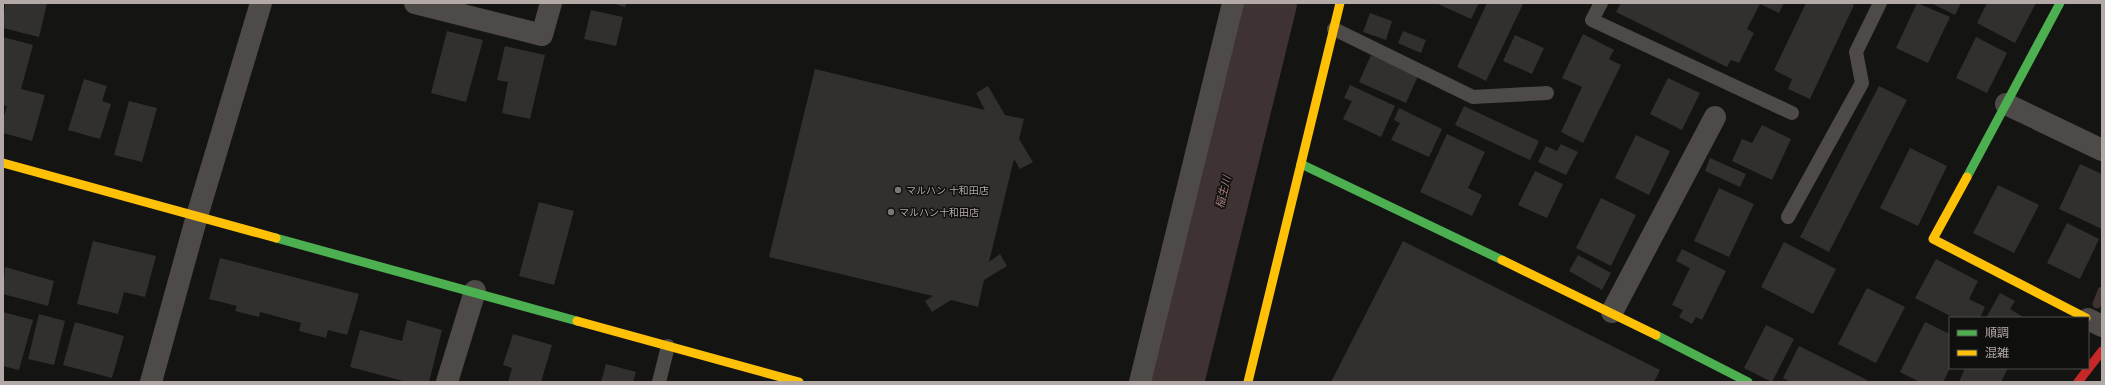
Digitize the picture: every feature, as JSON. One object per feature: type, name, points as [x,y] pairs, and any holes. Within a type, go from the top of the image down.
[{"type":"street","points":[[151,382],[197,216],[261,3]]},
{"type":"street","points":[[415,3],[542,35],[551,3]]},
{"type":"street","points":[[1140,382],[1233,3]]},
{"type":"street","points":[[1248,382],[1340,3]]},
{"type":"street","points":[[2060,3],[1933,239],[2085,317]]},
{"type":"street","points":[[2006,104],[2102,150]]},
{"type":"street","points":[[1612,312],[1715,117]]},
{"type":"street","points":[[3,163],[476,291],[799,382]]},
{"type":"street","points":[[1302,164],[1612,312],[1748,382]]},
{"type":"street","points":[[447,382],[476,291]]},
{"type":"street","points":[[2089,319],[2102,326]]},
{"type":"street","points":[[2089,368],[2102,351]]},
{"type":"street","points":[[2078,382],[2088,369]]},
{"type":"lane","points":[[1601,3],[1592,20],[1792,113]]},
{"type":"lane","points":[[1788,217],[1862,83],[1856,52],[1880,3]]},
{"type":"lane","points":[[1334,29],[1472,97],[1547,93]]},
{"type":"lane","points":[[659,382],[668,346]]},
{"type":"building","points":[[5,3],[47,3],[39,37],[3,28]]},
{"type":"building","points":[[612,3],[626,3],[625,7]]},
{"type":"building","points":[[1436,3],[1479,3],[1471,19]]},
{"type":"building","points":[[1487,3],[1523,4],[1486,81],[1457,67]]},
{"type":"building","points":[[1621,3],[1784,3],[1779,13],[1760,4],[1747,29],[1754,33],[1739,63],[1731,60],[1727,67],[1616,12]]},
{"type":"building","points":[[1806,3],[1851,3],[1854,5],[1810,99],[1788,89],[1792,79],[1774,70]]},
{"type":"building","points":[[1917,3],[1950,17],[1928,63],[1896,48]]},
{"type":"building","points":[[1931,3],[1961,3],[1955,15]]},
{"type":"building","points":[[1987,3],[2036,3],[2015,43],[1977,23]]},
{"type":"building","points":[[591,10],[623,17],[616,46],[584,39]]},
{"type":"building","points":[[1370,13],[1392,21],[1386,40],[1363,32]]},
{"type":"building","points":[[447,31],[483,40],[466,102],[431,93]]},
{"type":"building","points":[[1403,31],[1426,40],[1421,53],[1398,43]]},
{"type":"building","points":[[1583,34],[1614,50],[1609,59],[1621,65],[1583,143],[1561,132],[1582,87],[1562,78]]},
{"type":"building","points":[[1515,35],[1544,48],[1532,74],[1503,61]]},
{"type":"building","points":[[3,37],[33,45],[21,89],[45,95],[32,141],[3,133],[3,119],[7,106],[3,105]]},
{"type":"building","points":[[1976,37],[2007,53],[1987,93],[1956,78]]},
{"type":"building","points":[[505,46],[545,55],[530,119],[502,113],[508,82],[497,80]]},
{"type":"building","points":[[1371,55],[1418,76],[1406,103],[1359,82]]},
{"type":"building","name":"マルハン十和田店","points":[[815,69],[985,110],[976,93],[988,86],[1005,115],[1024,119],[1019,139],[1033,162],[1020,169],[1014,159],[989,262],[1000,254],[1007,266],[984,280],[978,307],[951,300],[932,312],[925,301],[933,296],[769,257]]},
{"type":"building","points":[[1668,78],[1700,93],[1682,130],[1650,114]]},
{"type":"building","points":[[84,79],[107,86],[102,101],[111,104],[100,139],[68,130]]},
{"type":"building","points":[[1350,85],[1395,106],[1381,137],[1343,119],[1352,101],[1344,98]]},
{"type":"building","points":[[1879,86],[1907,100],[1829,252],[1800,237]]},
{"type":"building","points":[[129,101],[157,108],[142,162],[114,155]]},
{"type":"building","points":[[1464,106],[1539,141],[1530,160],[1455,125]]},
{"type":"building","points":[[1399,108],[1442,129],[1429,157],[1391,140],[1400,123],[1394,120]]},
{"type":"building","points":[[1762,125],[1791,139],[1772,180],[1732,161],[1742,139],[1752,143]]},
{"type":"building","points":[[1447,134],[1485,152],[1468,188],[1482,195],[1472,216],[1420,192]]},
{"type":"building","points":[[1636,135],[1670,151],[1649,195],[1615,178]]},
{"type":"building","points":[[1561,144],[1578,152],[1566,175],[1538,162],[1546,146],[1557,151]]},
{"type":"building","points":[[1910,148],[1947,166],[1918,226],[1880,208]]},
{"type":"building","points":[[1710,158],[1746,174],[1740,187],[1705,171]]},
{"type":"building","points":[[2080,164],[2102,174],[2102,229],[2059,209]]},
{"type":"building","points":[[1535,171],[1563,184],[1547,218],[1518,205]]},
{"type":"building","points":[[1998,185],[2039,205],[2014,253],[1973,233]]},
{"type":"building","points":[[1719,188],[1754,204],[1729,257],[1694,241]]},
{"type":"building","points":[[1601,198],[1636,215],[1611,266],[1576,248]]},
{"type":"building","points":[[539,202],[574,211],[554,285],[519,276]]},
{"type":"building","points":[[2067,223],[2099,239],[2080,279],[2047,263]]},
{"type":"building","points":[[93,241],[156,256],[145,297],[124,292],[118,314],[77,304]]},
{"type":"building","points":[[1403,241],[1660,370],[1654,382],[1331,382]]},
{"type":"building","points":[[1784,242],[1836,269],[1813,314],[1761,287]]},
{"type":"building","points":[[1682,249],[1726,271],[1702,320],[1696,317],[1692,324],[1679,317],[1683,310],[1672,305],[1690,268],[1676,261]]},
{"type":"building","points":[[1578,255],[1611,273],[1602,290],[1569,271]]},
{"type":"building","points":[[220,258],[359,294],[347,335],[328,330],[326,338],[299,331],[301,323],[260,312],[259,317],[235,311],[237,306],[209,299]]},
{"type":"building","points":[[1936,259],[1978,281],[1969,299],[1985,307],[1980,317],[1952,317],[1915,298]]},
{"type":"building","points":[[5,267],[54,281],[48,306],[3,294]]},
{"type":"building","points":[[1867,288],[1905,307],[1876,363],[1838,344]]},
{"type":"building","points":[[2000,293],[2015,301],[2010,309],[2023,317],[1987,317]]},
{"type":"building","points":[[3,312],[33,320],[19,370],[3,366]]},
{"type":"building","points":[[39,314],[65,321],[54,365],[28,359]]},
{"type":"building","points":[[407,320],[442,330],[429,382],[407,382],[350,367],[360,330],[402,341]]},
{"type":"building","points":[[75,322],[124,336],[112,378],[63,365]]},
{"type":"building","points":[[1925,322],[1949,334],[1950,369],[1943,382],[1920,382],[1900,372]]},
{"type":"building","points":[[1766,325],[1794,339],[1772,382],[1744,368]]},
{"type":"building","points":[[513,334],[552,345],[541,382],[508,382],[512,368],[503,365]]},
{"type":"building","points":[[1799,346],[1867,380],[1866,382],[1790,382],[1783,378]]},
{"type":"building","points":[[606,364],[636,372],[633,382],[601,382]]},
{"type":"building","points":[[1965,369],[2008,369],[2001,382],[1959,382]]},
{"type":"waterway","name":"稲生川","points":[[1177,382],[1270,3]]},
{"type":"waterway","points":[[2097,304],[2102,291]]},
{"type":"traffic: fast","points":[[1967,177],[2060,3]]},
{"type":"traffic: fast","points":[[1301,164],[1502,260]]},
{"type":"traffic: fast","points":[[276,238],[577,321]]},
{"type":"traffic: fast","points":[[1656,335],[1748,382]]},
{"type":"traffic: slow","points":[[1248,382],[1340,3]]},
{"type":"traffic: slow","points":[[3,163],[276,238]]},
{"type":"traffic: slow","points":[[1967,177],[1933,239],[2084,317]]},
{"type":"traffic: slow","points":[[1502,260],[1656,335]]},
{"type":"traffic: slow","points":[[577,321],[799,382]]},
{"type":"traffic: jam","points":[[2089,368],[2102,351]]},
{"type":"traffic: jam","points":[[2078,382],[2088,369]]},
{"type":"place","name":"マルハン 十和田店","points":[[898,190]]},
{"type":"place","name":"マルハン十和田店","points":[[891,212]]}]
